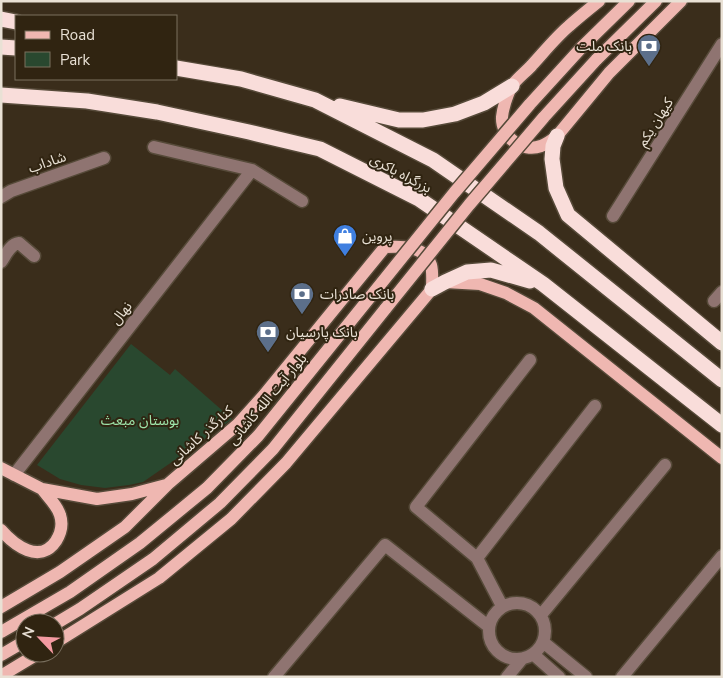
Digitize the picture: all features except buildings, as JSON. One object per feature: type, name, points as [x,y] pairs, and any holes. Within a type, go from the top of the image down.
[{"type":"highway","points":[[1,19],[15,22]]},
{"type":"highway","points":[[1,47],[15,48]]},
{"type":"highway","name":"بزرگراه باکری","points":[[178,68],[241,79],[315,100],[434,160],[539,233],[722,380]]},
{"type":"highway","points":[[315,100],[399,120],[423,120],[456,114],[484,103],[512,86]]},
{"type":"highway","name":"بزرگراه باکری","points":[[1,95],[87,101],[157,112],[320,150],[419,199],[543,284],[722,425]]},
{"type":"highway","points":[[557,136],[553,146],[552,159],[556,188],[568,214],[722,343]]},
{"type":"highway","points":[[438,285],[467,272],[491,270],[543,284]]},
{"type":"main road","points":[[599,1],[568,26],[512,86],[502,117],[503,126],[513,142],[531,148],[549,143],[557,136],[609,73],[681,1]]},
{"type":"main road","name":"بلوار آیت الله کاشانی","points":[[1,632],[70,592],[140,543],[207,488],[258,436],[454,193],[530,104],[582,47],[629,1]]},
{"type":"main road","points":[[65,618],[153,559],[220,502],[273,449],[469,205],[544,117],[596,60],[656,1]]},
{"type":"main road","name":"کنارگذر کاشانی","points":[[1,608],[60,572],[125,527],[168,484],[238,424],[385,247],[407,246],[416,249],[431,264],[438,285]]},
{"type":"main road","points":[[65,637],[159,578],[231,519],[286,462],[438,285],[480,284],[506,293],[534,308],[722,458]]},
{"type":"main road","points":[[1,468],[42,489],[96,499],[132,494],[168,484]]},
{"type":"main road","points":[[1,530],[16,545],[26,550],[34,552],[46,551],[53,545],[59,536],[61,517],[57,507],[42,489]]},
{"type":"main road","points":[[1,655],[15,647]]},
{"type":"main road","points":[[1,676],[22,663]]},
{"type":"street","name":"کیهان یکم","points":[[613,216],[722,44]]},
{"type":"street","points":[[154,147],[252,170],[302,201]]},
{"type":"street","name":"شاداب","points":[[1,197],[11,191],[104,158]]},
{"type":"street","name":"نهال","points":[[14,475],[252,170]]},
{"type":"street","points":[[1,262],[16,243],[19,243],[34,256]]},
{"type":"street","points":[[502,606],[476,558],[416,507],[530,360]]},
{"type":"street","points":[[476,558],[595,406]]},
{"type":"street","points":[[541,615],[665,466]]},
{"type":"street","points":[[274,677],[385,545],[488,626]]},
{"type":"street","points":[[622,677],[722,556]]},
{"type":"street","points":[[507,677],[527,656],[540,647],[545,637],[545,626],[541,615],[533,607],[523,602],[512,602],[502,606],[493,614],[488,626],[493,646],[500,654],[510,658],[527,656],[559,677]]},
{"type":"street","points":[[543,642],[586,677]]},
{"type":"green space","name":"بوستان مبعث","points":[[131,344],[170,375],[175,369],[232,419],[143,482],[105,488],[81,485],[60,479],[37,465]]},
{"type":"place","name":"بانک ملت","points":[[649,67]]},
{"type":"place","name":"پروین","points":[[345,257]]},
{"type":"place","name":"بانک صادرات","points":[[302,315]]},
{"type":"place","name":"بانک پارسیان","points":[[268,353]]}]
